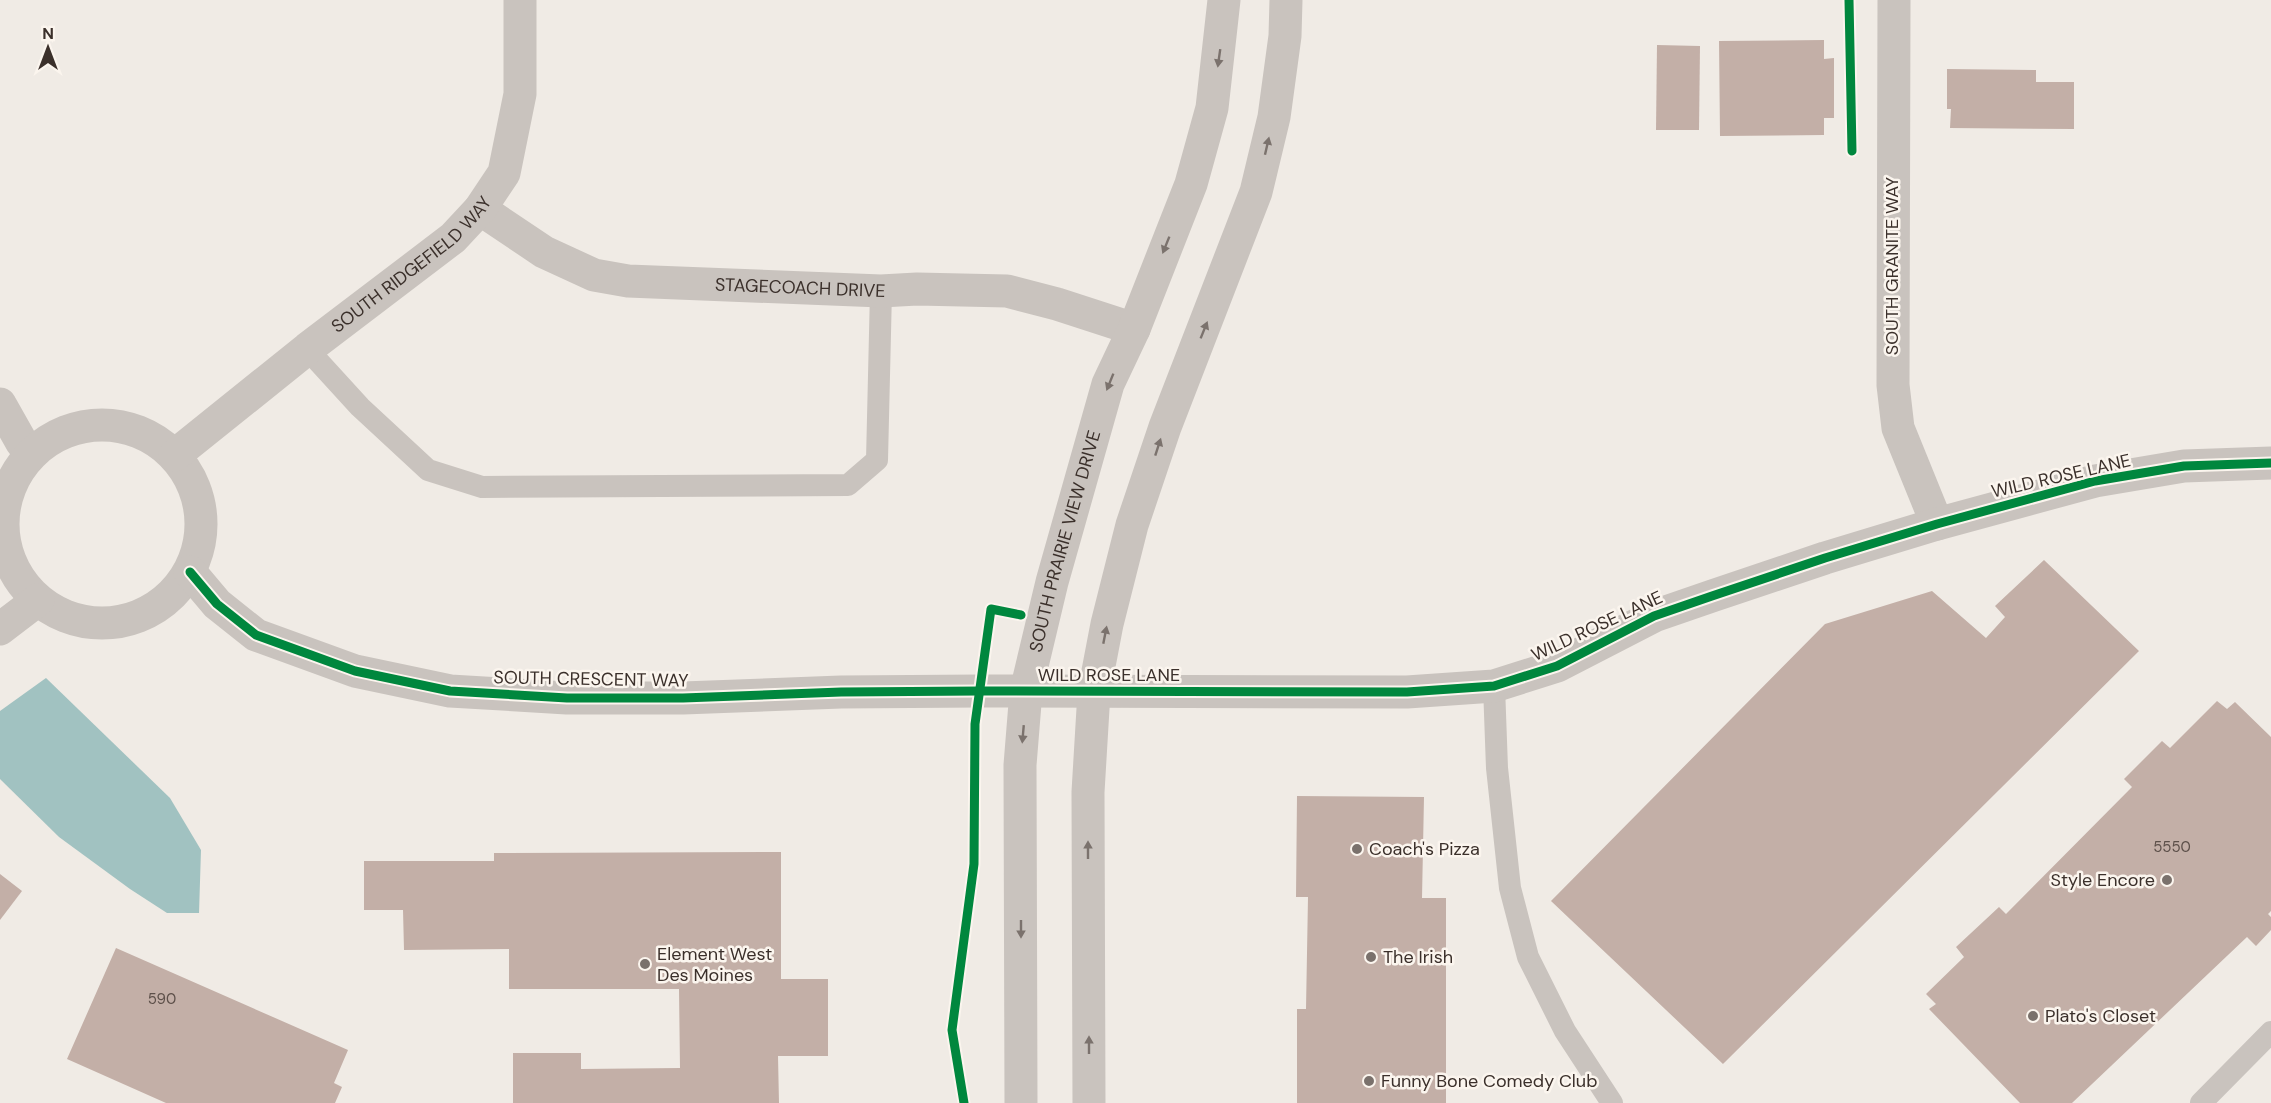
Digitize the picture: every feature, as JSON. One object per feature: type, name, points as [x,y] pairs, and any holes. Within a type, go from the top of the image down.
[{"type":"street","name":"SOUTH RIDGEFIELD WAY","points":[[175,455],[307,349],[453,238],[480,209],[504,173],[520,94],[520,0]]},
{"type":"street","name":"SOUTH PRAIRIE VIEW DRIVE","points":[[1022,1103],[1020,765],[1026,691],[1052,582],[1108,384],[1134,329],[1191,184],[1212,108],[1224,0]]},
{"type":"street","points":[[1089,1103],[1088,792],[1094,692],[1107,624],[1132,525],[1165,427],[1256,192],[1274,117],[1285,36],[1286,0]]},
{"type":"street","name":"SOUTH GRANITE WAY","points":[[1894,0],[1893,385],[1899,428],[1937,524]]},
{"type":"street","name":"STAGECOACH DRIVE","points":[[480,209],[544,252],[594,276],[628,281],[881,291],[917,289],[1007,291],[1057,304],[1134,329]]},
{"type":"street","points":[[0,404],[22,443],[35,450]]},
{"type":"street","points":[[113,424],[147,434],[175,455],[194,485],[201,506],[201,540],[190,572],[169,598],[134,619],[101,624],[68,617],[38,600],[19,580],[5,549],[3,513],[13,479],[35,450],[77,427],[113,424]]},
{"type":"street","name":"WILD ROSE LANE","points":[[1026,691],[1407,692],[1494,686],[1557,666],[1654,616],[1825,558],[1937,524],[2095,481],[2184,466],[2271,463]]},
{"type":"street","name":"SOUTH CRESCENT WAY","points":[[190,572],[217,604],[256,635],[355,671],[450,691],[567,698],[683,698],[841,692],[1026,691]]},
{"type":"street","points":[[0,629],[38,600]]},
{"type":"lane","points":[[307,349],[360,407],[428,470],[482,487],[848,485],[878,460],[881,291]]},
{"type":"lane","points":[[1494,686],[1497,768],[1510,888],[1528,957],[1565,1031],[1612,1103]]},
{"type":"lane","points":[[2201,1103],[2271,1032]]},
{"type":"water","points":[[46,678],[170,798],[201,850],[199,913],[167,913],[130,889],[59,837],[0,779],[0,711]]},
{"type":"building","points":[[1824,40],[1824,59],[1834,58],[1834,118],[1824,118],[1824,135],[1720,136],[1719,41]]},
{"type":"building","points":[[1657,45],[1700,46],[1699,130],[1656,130]]},
{"type":"building","points":[[1947,69],[2036,70],[2036,82],[2074,82],[2074,129],[1950,128],[1951,109],[1947,109]]},
{"type":"building","points":[[2044,560],[2139,651],[1723,1064],[1551,901],[1825,624],[1932,591],[1986,638],[2005,617],[1995,606]]},
{"type":"building","points":[[2217,701],[2227,709],[2235,702],[2271,737],[2271,911],[2268,914],[2271,917],[2271,930],[2256,946],[2247,937],[2072,1103],[2020,1103],[1929,1009],[1936,1004],[1926,994],[1964,957],[1956,947],[1999,907],[2006,914],[2132,787],[2124,779],[2162,741],[2170,748]]},
{"type":"building","points":[[1297,796],[1424,797],[1422,898],[1446,898],[1446,1103],[1297,1103],[1297,1009],[1306,1009],[1308,897],[1296,897]]},
{"type":"building","name":"Element West Des Moines","points":[[781,852],[781,979],[828,979],[828,1056],[778,1056],[779,1103],[513,1103],[513,1053],[581,1053],[581,1069],[680,1068],[679,989],[509,989],[509,949],[404,950],[403,910],[364,910],[364,861],[494,861],[494,853]]},
{"type":"building","points":[[0,874],[22,891],[0,920]]},
{"type":"building","points":[[116,948],[348,1050],[334,1083],[342,1087],[335,1103],[166,1103],[67,1059]]},
{"type":"cycle path","points":[[1849,0],[1852,151]]},
{"type":"cycle path","points":[[190,572],[217,604],[256,635],[355,671],[450,691],[567,698],[683,698],[841,692],[980,691],[1407,692],[1494,686],[1557,666],[1654,616],[1712,596],[1937,524],[2095,481],[2184,466],[2271,463]]},
{"type":"cycle path","points":[[964,1103],[952,1030],[974,864],[975,724],[991,609],[1021,615]]},
{"type":"place","name":"Coach's Pizza","points":[[1357,849]]},
{"type":"place","name":"Style Encore","points":[[2167,880]]},
{"type":"place","name":"The Irish","points":[[1371,957]]},
{"type":"place","name":"Element West Des Moines","points":[[645,964]]},
{"type":"place","name":"Plato's Closet","points":[[2033,1016]]},
{"type":"place","name":"Funny Bone Comedy Club","points":[[1369,1081]]}]
